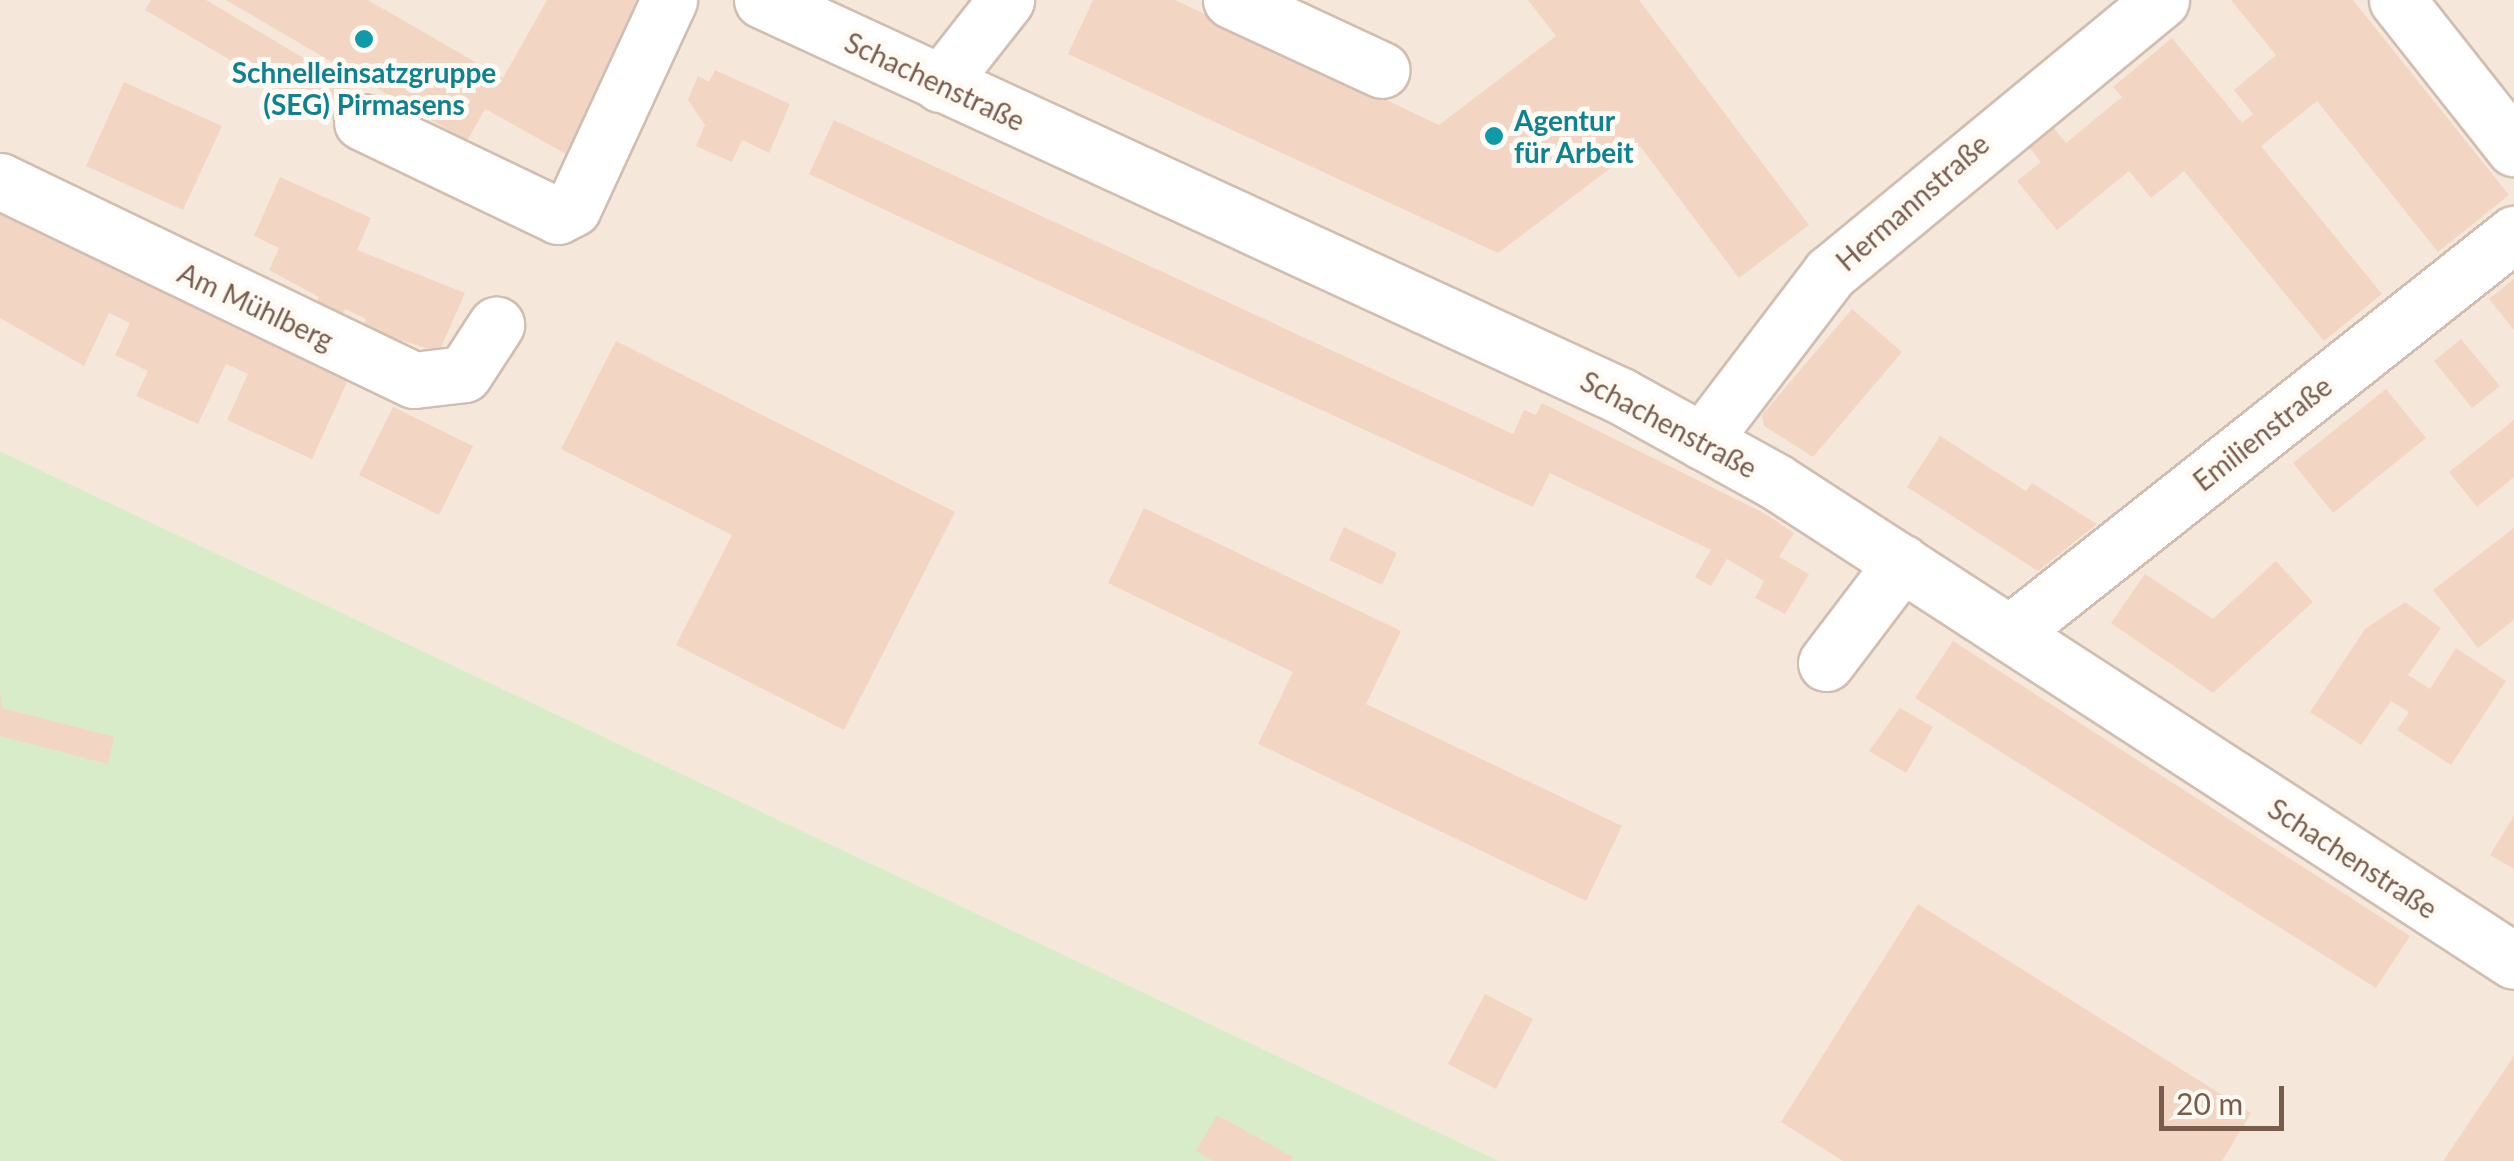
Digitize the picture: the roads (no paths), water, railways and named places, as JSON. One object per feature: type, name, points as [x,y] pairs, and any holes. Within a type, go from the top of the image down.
[{"type":"street","points":[[362,122],[558,216],[573,208],[669,0]]},
{"type":"street","name":"Schachenstraße","points":[[762,0],[1515,344],[1702,441],[1902,562],[2514,961]]},
{"type":"street","points":[[940,84],[1006,0]]},
{"type":"street","points":[[1231,0],[1382,70]]},
{"type":"street","name":"Hermannstraße","points":[[1702,441],[1830,273],[2161,0]]},
{"type":"street","points":[[2397,0],[2514,148]]},
{"type":"street","name":"Am Mühlberg","points":[[0,181],[414,380],[464,374],[496,325]]},
{"type":"street","name":"Emilienstraße","points":[[2010,632],[2514,234]]},
{"type":"street","points":[[1826,664],[1902,562]]},
{"type":"place","name":"Schnelleinsatzgruppe (SEG) Pirmasens","points":[[364,39]]},
{"type":"place","name":"Agentur für Arbeit","points":[[1494,136]]}]
